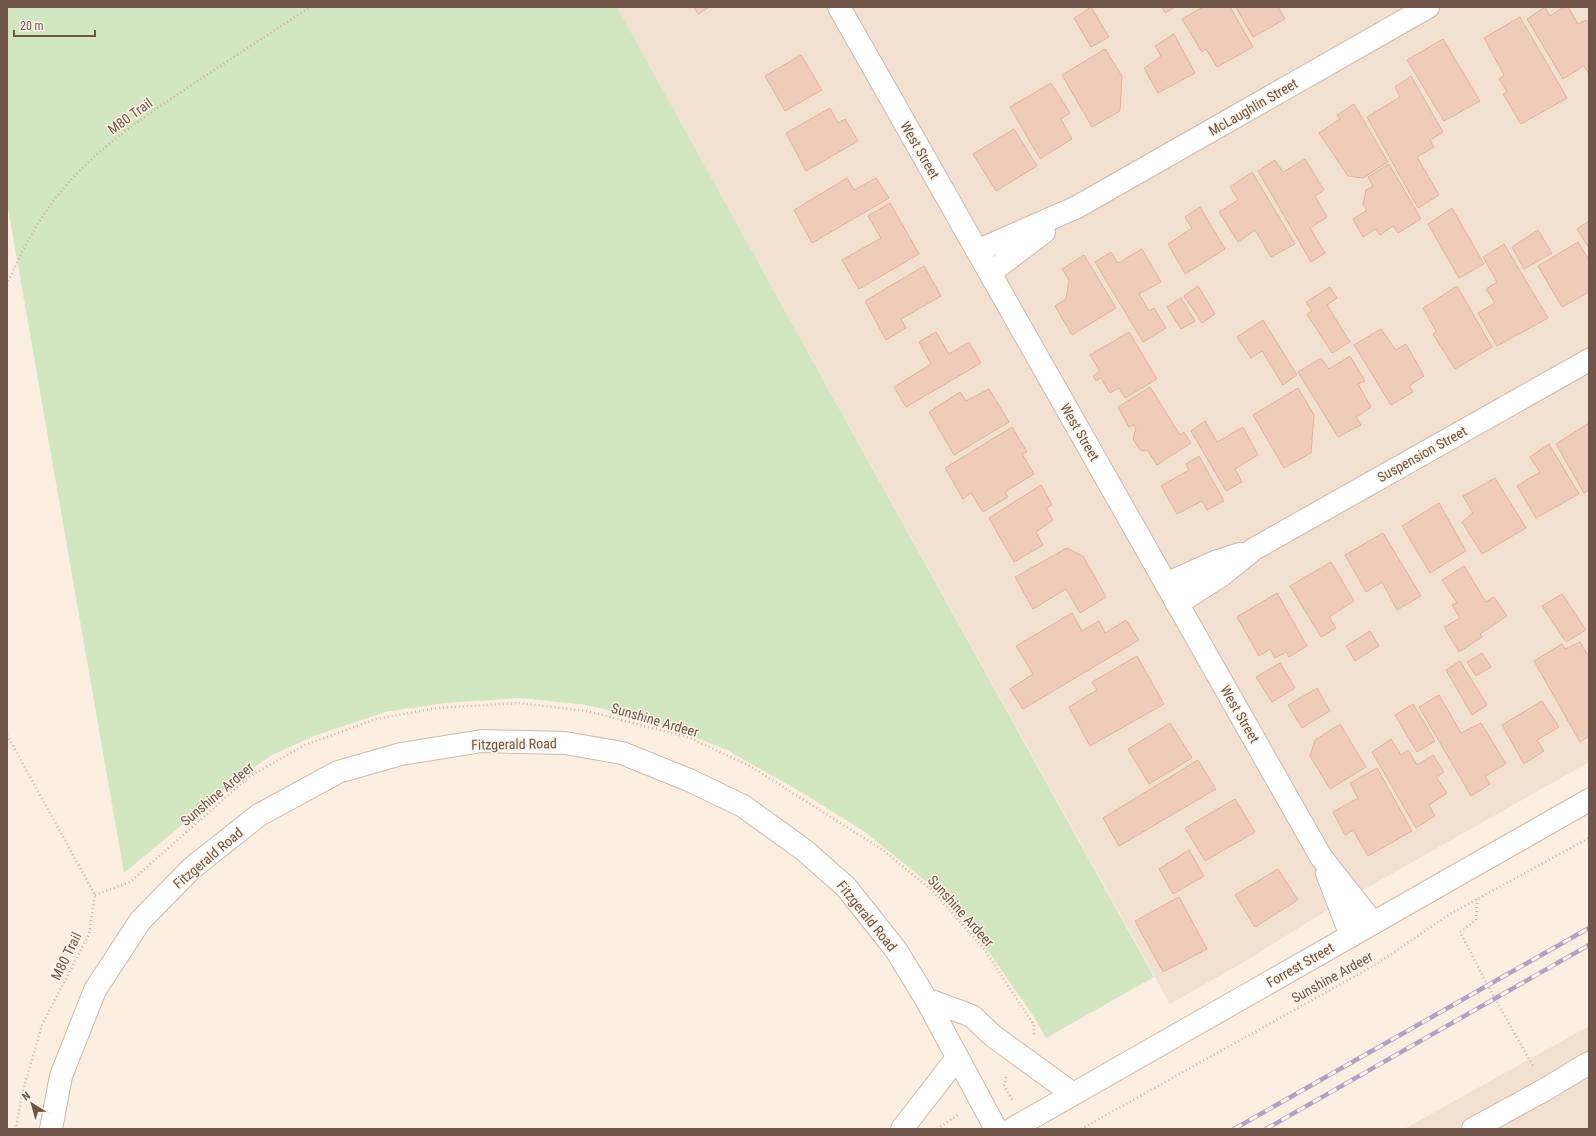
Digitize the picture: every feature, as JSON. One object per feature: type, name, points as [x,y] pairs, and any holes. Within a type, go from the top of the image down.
[{"type":"street","name":"West Street","points":[[839,7],[1321,857],[1373,924]]},
{"type":"street","name":"McLaughlin Street","points":[[977,251],[1077,207],[1428,7]]},
{"type":"street","name":"McLaughlin Street","points":[[990,273],[1077,207]]},
{"type":"street","name":"Suspension Street","points":[[1177,604],[1222,575],[1254,549],[1589,360]]},
{"type":"street","name":"Suspension Street","points":[[1166,584],[1214,562],[1254,549]]},
{"type":"street","name":"Fitzgerald Road","points":[[51,1129],[61,1076],[95,990],[140,920],[192,868],[259,815],[338,772],[401,754],[482,742],[565,743],[622,753],[689,780],[743,806],[804,850],[846,887],[896,950],[926,999],[996,1129]]},
{"type":"street","name":"Forrest Street","points":[[1019,1125],[1589,800]]},
{"type":"street","name":"West Street","points":[[1321,857],[1351,936]]},
{"type":"street","points":[[926,999],[972,1016],[993,1036],[1073,1094]]},
{"type":"street","points":[[902,1129],[957,1058]]},
{"type":"street","points":[[1473,1129],[1546,1089],[1589,1063]]},
{"type":"path","name":"M80 Trail","points":[[7,285],[36,226],[64,188],[101,150],[153,110],[310,7]]},
{"type":"path","name":"Sunshine Ardeer","points":[[94,894],[130,882],[250,776],[305,745],[376,719],[436,708],[519,703],[587,711],[690,738],[750,766],[883,850],[933,891],[984,949],[1034,1026],[1034,1036],[1010,1065],[1004,1086],[1019,1125]]},
{"type":"path","points":[[7,735],[94,894]]},
{"type":"path","name":"Sunshine Ardeer","points":[[1082,1129],[1375,965],[1431,926],[1477,899],[1589,838]]},
{"type":"path","name":"M80 Trail","points":[[16,1129],[22,1094],[42,1025],[89,934],[94,894]]},
{"type":"path","points":[[1477,899],[1476,920],[1460,932],[1488,986],[1546,1089]]},
{"type":"shaded area","points":[[617,7],[1589,7],[1589,762],[1319,915],[1251,958],[1170,1004]]},
{"type":"shaded area","points":[[1589,1026],[1589,1129],[1404,1129]]},
{"type":"green space","points":[[7,7],[617,7],[1154,977],[1046,1038],[1034,1017],[970,925],[937,890],[865,832],[801,792],[727,750],[655,721],[586,705],[520,698],[444,703],[385,712],[316,735],[272,755],[236,780],[124,873],[7,202]]},
{"type":"building","points":[[694,7],[709,7],[698,14]]},
{"type":"building","points":[[1091,7],[1109,37],[1091,47],[1074,18]]},
{"type":"building","points":[[1162,7],[1175,7],[1165,13]]},
{"type":"building","points":[[1203,7],[1230,7],[1253,47],[1217,67],[1206,49],[1202,52],[1182,19]]},
{"type":"building","points":[[1236,7],[1278,7],[1285,19],[1253,37]]},
{"type":"building","points":[[1545,7],[1550,16],[1564,7],[1568,7],[1578,24],[1586,20],[1589,24],[1589,74],[1584,66],[1563,79],[1527,19]]},
{"type":"building","points":[[1520,17],[1567,98],[1521,124],[1503,94],[1507,92],[1499,79],[1504,75],[1484,38]]},
{"type":"building","points":[[1174,34],[1195,73],[1158,93],[1144,68],[1161,56],[1155,46]]},
{"type":"building","points":[[1443,39],[1480,101],[1444,121],[1407,60]]},
{"type":"building","points":[[1105,49],[1122,76],[1120,111],[1092,127],[1062,75]]},
{"type":"building","points":[[801,55],[822,90],[785,111],[765,76]]},
{"type":"building","points":[[1411,76],[1443,132],[1430,140],[1434,147],[1417,157],[1439,195],[1418,208],[1367,117],[1400,97],[1395,87]]},
{"type":"building","points":[[1051,83],[1070,113],[1061,119],[1072,139],[1040,159],[1010,107]]},
{"type":"building","points":[[1354,104],[1388,162],[1363,178],[1348,176],[1319,133],[1340,119],[1337,115]]},
{"type":"building","points":[[830,108],[838,123],[845,119],[858,141],[806,171],[786,133]]},
{"type":"building","points":[[1014,129],[1037,166],[996,191],[973,154]]},
{"type":"building","points":[[1305,159],[1324,190],[1315,196],[1327,217],[1310,228],[1325,253],[1311,262],[1258,171],[1275,160],[1283,172]]},
{"type":"building","points":[[1389,164],[1421,219],[1398,233],[1393,226],[1380,235],[1376,229],[1363,237],[1353,219],[1367,210],[1363,205],[1366,190],[1373,186],[1368,177]]},
{"type":"building","points":[[1252,172],[1295,244],[1271,257],[1255,230],[1238,242],[1219,212],[1238,200],[1230,187]]},
{"type":"building","points":[[847,178],[854,190],[876,178],[889,198],[812,243],[794,210]]},
{"type":"building","points":[[890,203],[919,254],[859,289],[842,260],[881,238],[868,216]]},
{"type":"building","points":[[1200,207],[1225,249],[1185,274],[1168,244],[1192,228],[1185,217]]},
{"type":"building","points":[[1452,208],[1484,264],[1459,278],[1428,224]]},
{"type":"building","points":[[1589,221],[1589,248],[1577,229]]},
{"type":"building","points":[[1538,230],[1552,253],[1524,269],[1512,247]]},
{"type":"building","points":[[1578,242],[1589,260],[1589,292],[1562,307],[1538,266]]},
{"type":"building","points":[[1504,244],[1548,318],[1497,346],[1478,313],[1495,303],[1486,289],[1497,282],[1483,257]]},
{"type":"building","points":[[1142,249],[1161,282],[1139,294],[1149,311],[1154,308],[1166,328],[1143,342],[1095,262],[1111,252],[1118,263]]},
{"type":"building","points":[[1084,255],[1116,308],[1072,335],[1055,306],[1066,299],[1069,280],[1062,269]]},
{"type":"building","points":[[924,266],[941,296],[901,319],[906,328],[886,340],[865,301]]},
{"type":"building","points":[[1198,286],[1215,314],[1202,323],[1184,296]]},
{"type":"building","points":[[1457,286],[1492,347],[1455,369],[1433,334],[1436,331],[1423,308]]},
{"type":"building","points":[[1330,287],[1337,298],[1327,305],[1350,342],[1332,353],[1307,314],[1312,311],[1306,302]]},
{"type":"building","points":[[1181,298],[1195,321],[1181,329],[1167,307]]},
{"type":"building","points":[[1263,320],[1297,375],[1283,385],[1262,351],[1251,358],[1237,337]]},
{"type":"building","points":[[1381,329],[1396,350],[1406,344],[1424,376],[1409,386],[1413,392],[1391,405],[1354,345]]},
{"type":"building","points":[[936,332],[949,354],[969,342],[981,363],[906,407],[894,387],[931,364],[919,342]]},
{"type":"building","points":[[1129,332],[1157,379],[1125,398],[1119,388],[1110,393],[1101,378],[1096,381],[1093,376],[1100,371],[1090,355]]},
{"type":"building","points":[[1350,356],[1365,381],[1358,384],[1371,407],[1356,417],[1361,425],[1338,437],[1298,372],[1321,358],[1329,369]]},
{"type":"building","points":[[1150,387],[1180,435],[1184,432],[1191,443],[1157,465],[1148,451],[1140,450],[1133,439],[1136,428],[1134,425],[1129,427],[1118,407]]},
{"type":"building","points":[[1298,388],[1314,415],[1311,453],[1284,468],[1253,415]]},
{"type":"building","points":[[989,389],[1009,422],[954,455],[929,412],[960,392],[966,401]]},
{"type":"building","points":[[1205,421],[1217,442],[1243,427],[1258,455],[1235,469],[1242,482],[1226,491],[1191,431]]},
{"type":"building","points":[[1589,423],[1589,490],[1584,493],[1556,444]]},
{"type":"building","points":[[1012,427],[1027,452],[1022,454],[1034,474],[1005,492],[1008,497],[983,512],[971,493],[963,499],[945,468]]},
{"type":"building","points":[[1549,444],[1579,494],[1536,518],[1517,486],[1540,472],[1530,457]]},
{"type":"building","points":[[1199,456],[1224,501],[1207,510],[1202,501],[1177,514],[1161,486],[1189,470],[1186,464]]},
{"type":"building","points":[[1495,478],[1526,528],[1482,554],[1462,522],[1473,513],[1463,496]]},
{"type":"building","points":[[1041,485],[1052,505],[1046,508],[1053,520],[1036,532],[1043,545],[1014,562],[989,518]]},
{"type":"building","points":[[1439,503],[1466,551],[1430,573],[1402,526]]},
{"type":"building","points":[[1383,533],[1421,596],[1397,610],[1382,582],[1366,592],[1345,555]]},
{"type":"building","points":[[1067,548],[1083,556],[1106,597],[1080,613],[1066,589],[1033,609],[1015,577]]},
{"type":"building","points":[[1331,562],[1354,601],[1329,617],[1336,628],[1321,637],[1290,586]]},
{"type":"building","points":[[1464,566],[1486,602],[1494,597],[1507,616],[1480,634],[1482,637],[1459,652],[1444,627],[1460,618],[1452,605],[1457,603],[1442,580]]},
{"type":"building","points":[[1277,593],[1307,646],[1289,657],[1286,652],[1275,658],[1270,649],[1259,656],[1237,617]]},
{"type":"building","points":[[1562,594],[1586,630],[1566,642],[1542,606]]},
{"type":"building","points":[[1072,613],[1082,631],[1099,621],[1105,633],[1126,620],[1139,640],[1023,709],[1010,689],[1033,674],[1016,646]]},
{"type":"building","points":[[1370,631],[1379,646],[1355,661],[1346,646]]},
{"type":"building","points":[[1580,642],[1589,657],[1589,736],[1580,742],[1534,661],[1562,644],[1565,649]]},
{"type":"building","points":[[1482,653],[1491,667],[1476,676],[1467,662]]},
{"type":"building","points":[[1137,656],[1164,704],[1090,746],[1069,707],[1097,690],[1092,682]]},
{"type":"building","points":[[1460,661],[1487,705],[1472,715],[1446,670]]},
{"type":"building","points":[[1280,663],[1295,688],[1272,702],[1256,677]]},
{"type":"building","points":[[1317,688],[1330,711],[1302,728],[1288,705]]},
{"type":"building","points":[[1439,695],[1461,733],[1481,723],[1506,764],[1485,776],[1490,784],[1471,796],[1419,707]]},
{"type":"building","points":[[1542,701],[1559,727],[1537,740],[1544,751],[1524,764],[1502,725]]},
{"type":"building","points":[[1413,704],[1435,741],[1417,752],[1395,715]]},
{"type":"building","points":[[1170,723],[1192,758],[1149,784],[1128,749]]},
{"type":"building","points":[[1340,724],[1366,767],[1330,789],[1310,756],[1315,740]]},
{"type":"building","points":[[1391,739],[1401,755],[1408,750],[1417,765],[1433,755],[1444,772],[1436,777],[1447,793],[1429,805],[1435,816],[1416,828],[1372,752]]},
{"type":"building","points":[[1198,760],[1216,789],[1119,846],[1103,818]]},
{"type":"building","points":[[1377,768],[1412,831],[1368,856],[1353,830],[1345,835],[1333,812],[1358,798],[1350,783]]},
{"type":"building","points":[[1235,799],[1255,832],[1205,861],[1185,828]]},
{"type":"building","points":[[1189,850],[1204,876],[1173,894],[1159,869]]},
{"type":"building","points":[[1278,869],[1298,900],[1255,927],[1235,895]]},
{"type":"building","points":[[1179,897],[1207,949],[1163,972],[1135,921]]},
{"type":"railway","points":[[1234,1129],[1589,928]]},
{"type":"railway","points":[[1266,1129],[1589,945]]}]
